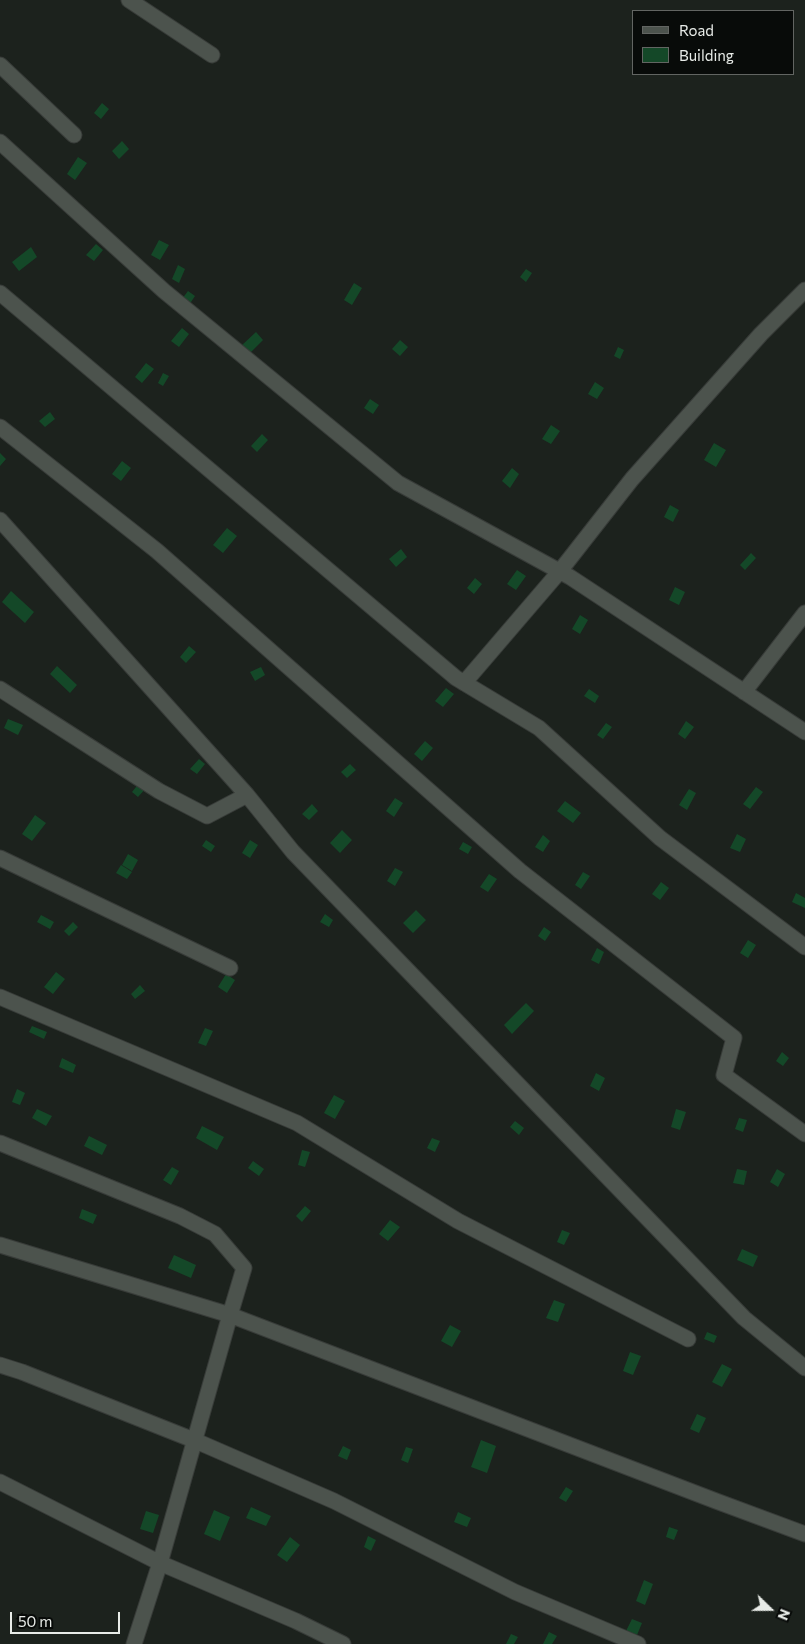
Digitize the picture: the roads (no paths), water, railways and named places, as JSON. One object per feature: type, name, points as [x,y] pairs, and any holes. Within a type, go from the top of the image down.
[{"type":"street","points":[[129,0],[212,55]]},
{"type":"street","points":[[0,65],[74,135]]},
{"type":"street","points":[[0,142],[164,291],[398,483],[560,571],[805,732]]},
{"type":"street","points":[[464,683],[560,571],[632,479],[761,334],[805,290]]},
{"type":"street","points":[[0,293],[456,678],[539,728],[660,838],[805,947]]},
{"type":"street","points":[[0,427],[157,551],[520,871],[734,1038],[724,1075],[805,1134]]},
{"type":"street","points":[[0,520],[247,795],[293,852],[744,1318],[805,1368]]},
{"type":"street","points":[[744,692],[805,613]]},
{"type":"street","points":[[0,689],[159,791],[207,816],[247,795]]},
{"type":"street","points":[[0,858],[230,968]]},
{"type":"street","points":[[0,997],[297,1123],[458,1221],[688,1339]]},
{"type":"street","points":[[0,1143],[180,1216],[215,1234],[244,1268],[196,1441],[134,1644]]},
{"type":"street","points":[[0,1245],[230,1315],[805,1534]]},
{"type":"street","points":[[0,1365],[196,1441],[334,1501],[515,1592],[638,1644]]},
{"type":"street","points":[[0,1482],[160,1563],[296,1621],[343,1644]]}]
